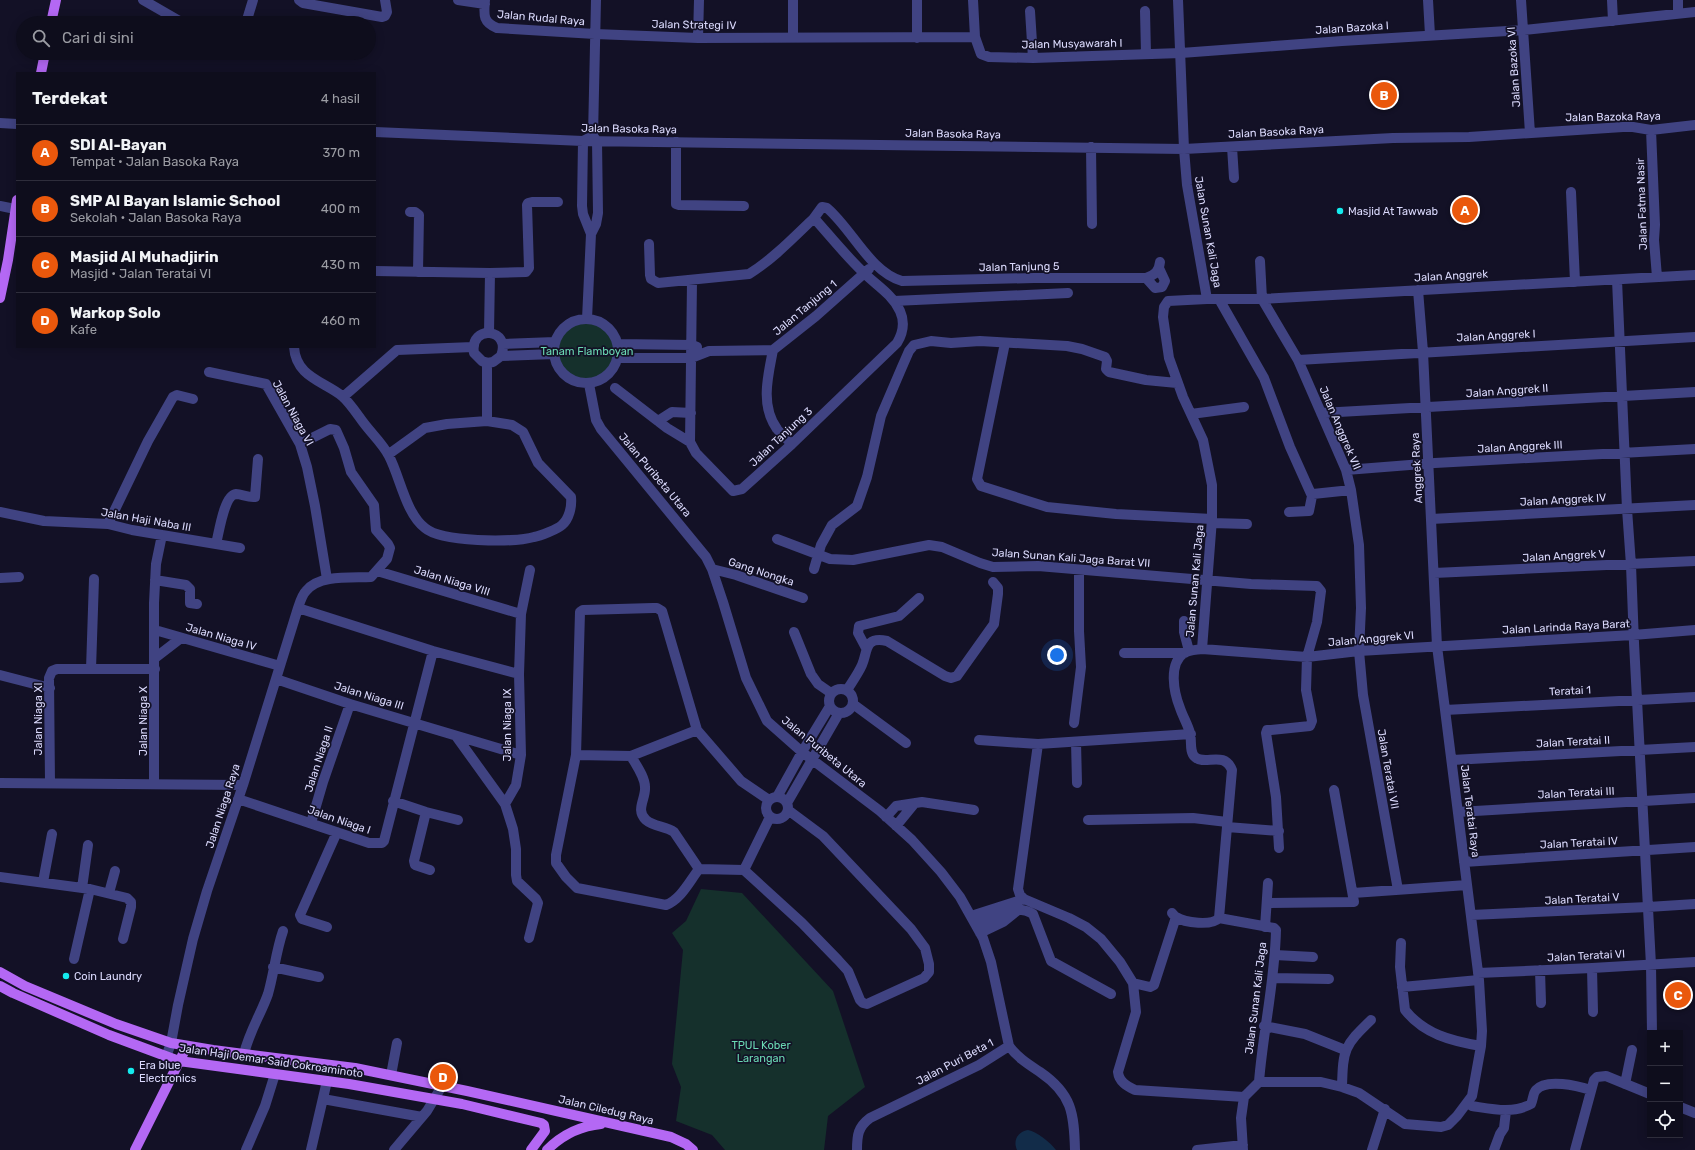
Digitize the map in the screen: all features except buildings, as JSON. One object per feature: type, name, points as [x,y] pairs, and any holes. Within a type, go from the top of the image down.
[{"type":"main road","points":[[53,16],[56,0]]},
{"type":"main road","points":[[41,72],[44,60]]},
{"type":"main road","points":[[0,298],[8,260],[16,205]]},
{"type":"main road","name":"Jalan Haji Oemar Said Cokroaminoto","points":[[0,972],[25,986],[116,1024],[171,1042],[187,1046],[355,1068],[510,1101]]},
{"type":"main road","name":"Jalan Haji Oemar Said Cokroaminoto","points":[[0,986],[110,1036],[179,1062],[327,1081],[433,1100],[538,1122],[544,1125],[545,1131],[531,1150]]},
{"type":"main road","points":[[135,1150],[187,1046]]},
{"type":"main road","name":"Jalan Ciledug Raya","points":[[510,1101],[671,1137],[686,1144],[693,1150]]},
{"type":"main road","points":[[547,1150],[561,1138],[577,1130],[594,1125],[612,1124]]},
{"type":"street","points":[[143,0],[171,16]]},
{"type":"street","points":[[248,16],[252,0]]},
{"type":"street","points":[[298,0],[303,3],[382,17],[385,16],[387,12],[385,0]]},
{"type":"street","points":[[458,0],[485,2]]},
{"type":"street","points":[[587,319],[591,234],[596,224],[598,213],[594,135],[596,0]]},
{"type":"street","points":[[698,38],[699,0]]},
{"type":"street","points":[[793,38],[794,0]]},
{"type":"street","points":[[917,0],[917,38]]},
{"type":"street","points":[[973,0],[975,38]]},
{"type":"street","name":"Jalan Sunan Kali Jaga","points":[[1178,0],[1184,149],[1188,185],[1207,299],[1168,301],[1164,307],[1164,317],[1169,358],[1177,382],[1203,440],[1212,485],[1212,521],[1202,649],[1187,652],[1176,664],[1174,676],[1175,694],[1191,734],[1192,753],[1194,756],[1198,759],[1223,760],[1232,770],[1219,918],[1274,928],[1276,930],[1273,978],[1264,1026],[1259,1082]]},
{"type":"street","points":[[1428,0],[1430,35]]},
{"type":"street","name":"Jalan Bazoka VI","points":[[1521,0],[1530,133]]},
{"type":"street","points":[[1612,0],[1613,21]]},
{"type":"street","points":[[1678,0],[1678,13]]},
{"type":"street","name":"Jalan Rudal Raya","points":[[485,2],[486,22],[497,28],[595,34]]},
{"type":"street","points":[[1030,12],[1033,58]]},
{"type":"street","points":[[1145,12],[1146,54]]},
{"type":"street","name":"Jalan Bazoka I","points":[[1181,53],[1430,35],[1524,30],[1695,12]]},
{"type":"street","name":"Jalan Strategi IV","points":[[595,34],[698,38],[975,38]]},
{"type":"street","name":"Jalan Musyawarah I","points":[[975,38],[979,51],[984,56],[1033,58],[1181,53]]},
{"type":"street","points":[[0,123],[16,124]]},
{"type":"street","name":"Jalan Bazoka Raya","points":[[1530,133],[1634,126],[1651,130],[1695,125]]},
{"type":"street","name":"Jalan Fatma Nasir","points":[[1651,130],[1655,224],[1654,240],[1657,277]]},
{"type":"street","name":"Jalan Basoka Raya","points":[[376,132],[582,141],[594,135],[676,142],[1184,149],[1394,138],[1469,137],[1530,133]]},
{"type":"street","points":[[582,141],[583,214],[591,234]]},
{"type":"street","points":[[676,142],[676,204],[744,206]]},
{"type":"street","points":[[1091,147],[1092,224]]},
{"type":"street","points":[[1232,147],[1234,178]]},
{"type":"street","points":[[582,192],[597,192]]},
{"type":"street","points":[[1571,192],[1575,282]]},
{"type":"street","points":[[376,271],[521,273],[529,268],[526,205],[532,202],[558,202]]},
{"type":"street","points":[[0,206],[16,205]]},
{"type":"street","name":"Jalan Tanjung 5","points":[[814,218],[822,207],[827,208],[874,264],[891,276],[902,281],[1037,278],[1146,278]]},
{"type":"street","points":[[410,212],[415,212],[419,215],[418,272]]},
{"type":"street","points":[[649,244],[650,275],[654,281],[658,283],[692,281],[749,274],[781,249],[814,218]]},
{"type":"street","name":"Jalan Tanjung 3","points":[[690,442],[696,453],[733,491],[742,489],[792,444],[897,343],[902,335],[903,327],[901,312],[894,301],[864,274],[814,218]]},
{"type":"street","points":[[1260,261],[1262,299]]},
{"type":"street","name":"Jalan Tanjung 1","points":[[709,351],[773,350],[816,316],[874,264]]},
{"type":"street","points":[[1160,265],[1165,281],[1162,287],[1155,288],[1146,278],[1152,276],[1160,265]]},
{"type":"street","points":[[490,273],[490,333]]},
{"type":"street","name":"Jalan Anggrek","points":[[1207,299],[1262,299],[1695,275]]},
{"type":"street","points":[[1037,278],[1037,294]]},
{"type":"street","points":[[1617,280],[1636,700],[1651,965],[1652,1030]]},
{"type":"street","points":[[690,442],[692,281]]},
{"type":"street","name":"Anggrek Raya","points":[[1418,290],[1426,407],[1437,646]]},
{"type":"street","points":[[894,301],[1068,293]]},
{"type":"street","points":[[1219,299],[1264,378],[1290,447],[1312,496],[1310,511],[1289,512]]},
{"type":"street","name":"Jalan Anggrek VII","points":[[1262,299],[1298,360],[1346,470],[1351,490],[1359,545],[1361,608],[1359,651]]},
{"type":"street","points":[[587,319],[604,324],[613,333],[618,344],[618,358],[615,367],[608,375],[599,381],[589,384],[580,383],[565,376],[559,370],[554,354],[555,342],[559,332],[567,325],[576,320],[587,319]]},
{"type":"street","points":[[501,356],[503,344],[498,336],[490,333],[478,336],[473,347],[474,353],[477,358],[488,363],[501,356],[554,354]]},
{"type":"street","name":"Jalan Anggrek I","points":[[1298,360],[1620,340],[1695,337]]},
{"type":"street","points":[[814,568],[817,554],[832,525],[857,506],[867,477],[881,416],[909,351],[914,345],[931,341],[951,343],[980,341],[1067,346],[1082,349],[1105,357],[1107,361],[1106,369],[1109,372],[1146,380],[1177,382]]},
{"type":"street","points":[[503,344],[555,342]]},
{"type":"street","points":[[1005,343],[977,479],[982,486],[1047,507],[1247,524]]},
{"type":"street","points":[[618,344],[692,345],[709,351]]},
{"type":"street","points":[[343,397],[397,350],[473,347]]},
{"type":"street","points":[[294,348],[296,362],[307,374],[319,383],[343,397],[389,454],[418,522],[426,530],[440,536],[511,540],[536,537],[562,525],[572,508],[572,497],[538,463],[522,432],[512,425],[487,421],[447,424],[425,428],[389,454]]},
{"type":"street","points":[[773,350],[766,399],[777,429],[792,444]]},
{"type":"street","points":[[618,358],[691,358],[709,351]]},
{"type":"street","points":[[487,421],[488,363]]},
{"type":"street","name":"Jalan Niaga VI","points":[[209,372],[266,384],[300,444],[307,467],[315,506],[327,579]]},
{"type":"street","name":"Jalan Puribeta Utara","points":[[589,384],[596,420],[601,430],[706,557],[712,569],[746,678],[763,714],[777,731],[886,817],[912,840],[941,872],[960,897],[976,925],[991,962],[1009,1046]]},
{"type":"street","points":[[615,388],[658,421],[690,442]]},
{"type":"street","name":"Jalan Anggrek II","points":[[1321,412],[1695,392]]},
{"type":"street","points":[[108,524],[148,441],[173,397],[177,395],[193,399]]},
{"type":"street","points":[[1191,414],[1244,407]]},
{"type":"street","points":[[658,421],[672,412],[691,413]]},
{"type":"street","points":[[300,444],[330,429],[336,430],[344,448],[351,472],[374,505],[376,530],[390,548],[387,559],[371,577],[327,579]]},
{"type":"street","name":"Jalan Anggrek III","points":[[1346,470],[1695,449]]},
{"type":"street","points":[[216,544],[226,502],[236,494],[255,497],[258,459]]},
{"type":"street","points":[[1312,496],[1316,493],[1351,490]]},
{"type":"street","name":"Jalan Anggrek IV","points":[[1431,519],[1695,505]]},
{"type":"street","name":"Jalan Haji Naba III","points":[[0,512],[44,521],[108,524],[132,530],[240,548]]},
{"type":"street","name":"Jalan Niaga X","points":[[154,783],[155,580],[156,564],[162,535]]},
{"type":"street","name":"Jalan Sunan Kali Jaga Barat VII","points":[[777,539],[830,559],[841,560],[853,560],[866,556],[929,545],[942,547],[980,564],[993,567],[1038,566],[1251,584],[1317,586],[1321,592],[1317,622],[1307,657]]},
{"type":"street","name":"Jalan Anggrek V","points":[[1434,573],[1695,561]]},
{"type":"street","name":"Gang Nongka","points":[[712,569],[736,575],[803,598]]},
{"type":"street","name":"Jalan Niaga IX","points":[[505,804],[516,785],[521,755],[519,674],[521,614],[530,570]]},
{"type":"street","points":[[1074,723],[1081,667],[1079,631],[1079,570]]},
{"type":"street","name":"Jalan Niaga VIII","points":[[377,571],[521,614]]},
{"type":"street","points":[[0,578],[20,577]]},
{"type":"street","points":[[91,669],[94,579]]},
{"type":"street","name":"Jalan Niaga Raya","points":[[166,1057],[171,1042],[178,1005],[207,891],[243,785],[298,608],[304,592],[327,579]]},
{"type":"street","points":[[155,580],[186,585],[190,589],[190,603],[197,604]]},
{"type":"street","points":[[847,690],[862,665],[866,648],[879,640],[887,642],[945,676],[954,678],[994,624],[998,588],[993,582]]},
{"type":"street","points":[[866,648],[858,633],[859,626],[899,616],[919,598]]},
{"type":"street","points":[[298,608],[433,651],[519,674]]},
{"type":"street","points":[[657,608],[662,611],[697,730],[741,781],[773,798],[783,799],[787,806],[823,836],[911,929],[925,948],[929,967],[927,974],[924,978],[867,1004],[863,1003],[860,1000],[848,971],[802,923],[744,870],[698,869],[678,898],[666,905],[577,888],[566,877],[556,863],[555,859],[576,755],[579,615],[583,610],[657,608]]},
{"type":"street","points":[[1124,653],[1187,652],[1184,621]]},
{"type":"street","name":"Jalan Niaga IV","points":[[155,630],[280,666]]},
{"type":"street","name":"Jalan Larinda Raya Barat","points":[[1437,646],[1695,630]]},
{"type":"street","points":[[794,632],[812,674],[818,684],[831,693]]},
{"type":"street","points":[[155,658],[181,638]]},
{"type":"street","name":"Jalan Anggrek VI","points":[[1202,649],[1307,657],[1359,651],[1437,646]]},
{"type":"street","name":"Jalan Teratai Raya","points":[[1385,1109],[1405,1124],[1441,1127],[1448,1125],[1472,1096],[1481,1046],[1482,1031],[1479,976],[1437,646]]},
{"type":"street","name":"Jalan Niaga I","points":[[238,799],[369,843],[382,843],[384,841],[433,651]]},
{"type":"street","name":"Jalan Teratai VII","points":[[1359,651],[1364,702],[1398,890]]},
{"type":"street","points":[[1279,848],[1276,797],[1266,733],[1267,730],[1310,726],[1312,721],[1306,690],[1307,657]]},
{"type":"street","name":"Jalan Niaga XI","points":[[50,782],[50,678],[52,671],[57,669],[155,669]]},
{"type":"street","points":[[0,675],[21,682],[50,688]]},
{"type":"street","name":"Jalan Niaga III","points":[[276,679],[350,704],[521,755]]},
{"type":"street","points":[[853,704],[845,713],[839,713],[834,711],[830,706],[829,697],[831,693],[839,689],[847,690],[851,694],[853,704],[906,743]]},
{"type":"street","name":"Teratai 1","points":[[1445,710],[1695,697]]},
{"type":"street","name":"Jalan Niaga II","points":[[311,823],[323,782],[350,704]]},
{"type":"street","points":[[830,706],[773,798],[767,803],[766,810],[773,819],[781,818],[812,758],[839,713]]},
{"type":"street","points":[[576,755],[632,756],[697,730]]},
{"type":"street","points":[[979,740],[1038,744],[1191,734]]},
{"type":"street","points":[[456,736],[505,804],[514,836],[517,881],[536,899],[538,903],[529,938]]},
{"type":"street","points":[[1076,742],[1077,783]]},
{"type":"street","points":[[1038,744],[1018,889],[1020,895],[1024,899],[1069,918],[1086,927],[1102,939],[1120,962],[1133,984],[1136,1012],[1118,1072],[1119,1077],[1122,1082],[1135,1090],[1244,1097]]},
{"type":"street","name":"Jalan Teratai II","points":[[1452,760],[1695,747]]},
{"type":"street","points":[[632,756],[644,782],[645,788],[641,810],[645,818],[652,824],[670,829],[674,832],[698,869]]},
{"type":"street","points":[[0,782],[243,785]]},
{"type":"street","points":[[1267,904],[1353,902],[1353,893],[1334,790]]},
{"type":"street","name":"Jalan Teratai III","points":[[1458,812],[1695,798]]},
{"type":"street","points":[[393,802],[458,820]]},
{"type":"street","points":[[886,817],[896,806],[922,802],[974,810]]},
{"type":"street","points":[[896,826],[914,804]]},
{"type":"street","points":[[426,812],[414,861],[415,865],[418,867],[430,870]]},
{"type":"street","points":[[744,870],[770,817]]},
{"type":"street","points":[[1088,820],[1193,818],[1279,831]]},
{"type":"street","points":[[327,927],[302,919],[300,915],[337,832]]},
{"type":"street","points":[[43,882],[52,834]]},
{"type":"street","points":[[74,959],[86,888],[88,845]]},
{"type":"street","name":"Jalan Teratai IV","points":[[1464,862],[1695,847]]},
{"type":"street","points":[[109,893],[115,871]]},
{"type":"street","points":[[0,877],[86,888],[127,898],[131,902],[123,939]]},
{"type":"street","points":[[1265,927],[1268,883]]},
{"type":"street","points":[[1353,893],[1467,884]]},
{"type":"street","points":[[976,925],[1024,899]]},
{"type":"street","name":"Jalan Teratai V","points":[[1471,915],[1648,908],[1695,904]]},
{"type":"street","points":[[976,925],[1000,913],[1026,910],[1033,914],[1050,961],[1110,994]]},
{"type":"street","points":[[1133,984],[1150,987],[1154,986],[1174,915],[1200,923],[1216,922],[1219,918]]},
{"type":"street","points":[[244,1054],[248,1039],[267,995],[277,947],[283,931]]},
{"type":"street","points":[[1400,943],[1400,967],[1405,1010],[1426,1030],[1436,1035],[1481,1046]]},
{"type":"street","points":[[1275,955],[1313,957]]},
{"type":"street","name":"Jalan Teratai VI","points":[[1402,987],[1479,976],[1540,970],[1695,962]]},
{"type":"street","points":[[273,967],[319,977]]},
{"type":"street","points":[[1592,968],[1593,1012]]},
{"type":"street","points":[[1540,970],[1541,1003]]},
{"type":"street","points":[[1273,978],[1329,979]]},
{"type":"street","points":[[1342,1087],[1345,1050],[1358,1033],[1371,1020]]},
{"type":"street","points":[[1264,1026],[1305,1034],[1345,1050]]},
{"type":"street","points":[[391,1075],[397,1043]]},
{"type":"street","name":"Jalan Puri Beta 1","points":[[858,1150],[859,1133],[862,1124],[870,1118],[979,1065],[1009,1046],[1017,1057],[1054,1082],[1063,1094],[1072,1113],[1075,1150]]},
{"type":"street","points":[[1625,1084],[1632,1050]]},
{"type":"street","points":[[246,1150],[265,1106],[275,1074]]},
{"type":"street","points":[[1575,1150],[1594,1080],[1601,1076],[1606,1076],[1647,1093]]},
{"type":"street","points":[[312,1150],[327,1081]]},
{"type":"street","points":[[1197,1150],[1243,1148],[1241,1118],[1244,1097],[1259,1082],[1321,1082],[1359,1093],[1385,1109],[1372,1150]]},
{"type":"street","points":[[1467,1103],[1472,1106],[1506,1111],[1523,1109],[1531,1104],[1535,1090],[1544,1084],[1567,1084],[1591,1090]]},
{"type":"street","points":[[394,1150],[422,1117],[442,1086]]},
{"type":"street","points":[[323,1099],[422,1117]]},
{"type":"street","points":[[1683,1108],[1695,1113]]},
{"type":"street","points":[[1494,1150],[1504,1128],[1506,1111]]},
{"type":"green space","name":"Tanam Flamboyan","points":[[580,319],[592,319],[609,328],[616,339],[618,351],[616,363],[609,374],[592,383],[580,383],[568,378],[559,369],[554,357],[554,345],[559,333],[568,324]]},
{"type":"green space","name":"TPUL Kober Larangan","points":[[701,889],[742,893],[833,991],[865,1087],[828,1116],[824,1150],[725,1150],[712,1135],[676,1121],[681,1087],[672,1064],[683,950],[672,933],[686,921]]},
{"type":"water","points":[[1028,1130],[1043,1138],[1056,1150],[1017,1150],[1015,1143],[1017,1137],[1024,1131]]},
{"type":"place","name":"SMP Al Bayan Islamic School","points":[[1384,95]]},
{"type":"place","name":"SDI Al-Bayan","points":[[1465,210]]},
{"type":"place","name":"Masjid At Tawwab","points":[[1340,211]]},
{"type":"place","name":"Coin Laundry","points":[[66,976]]},
{"type":"place","name":"Masjid Al Muhadjirin","points":[[1678,995]]},
{"type":"place","name":"Era blue Electronics","points":[[131,1071]]},
{"type":"place","name":"Warkop Solo","points":[[443,1077]]}]
